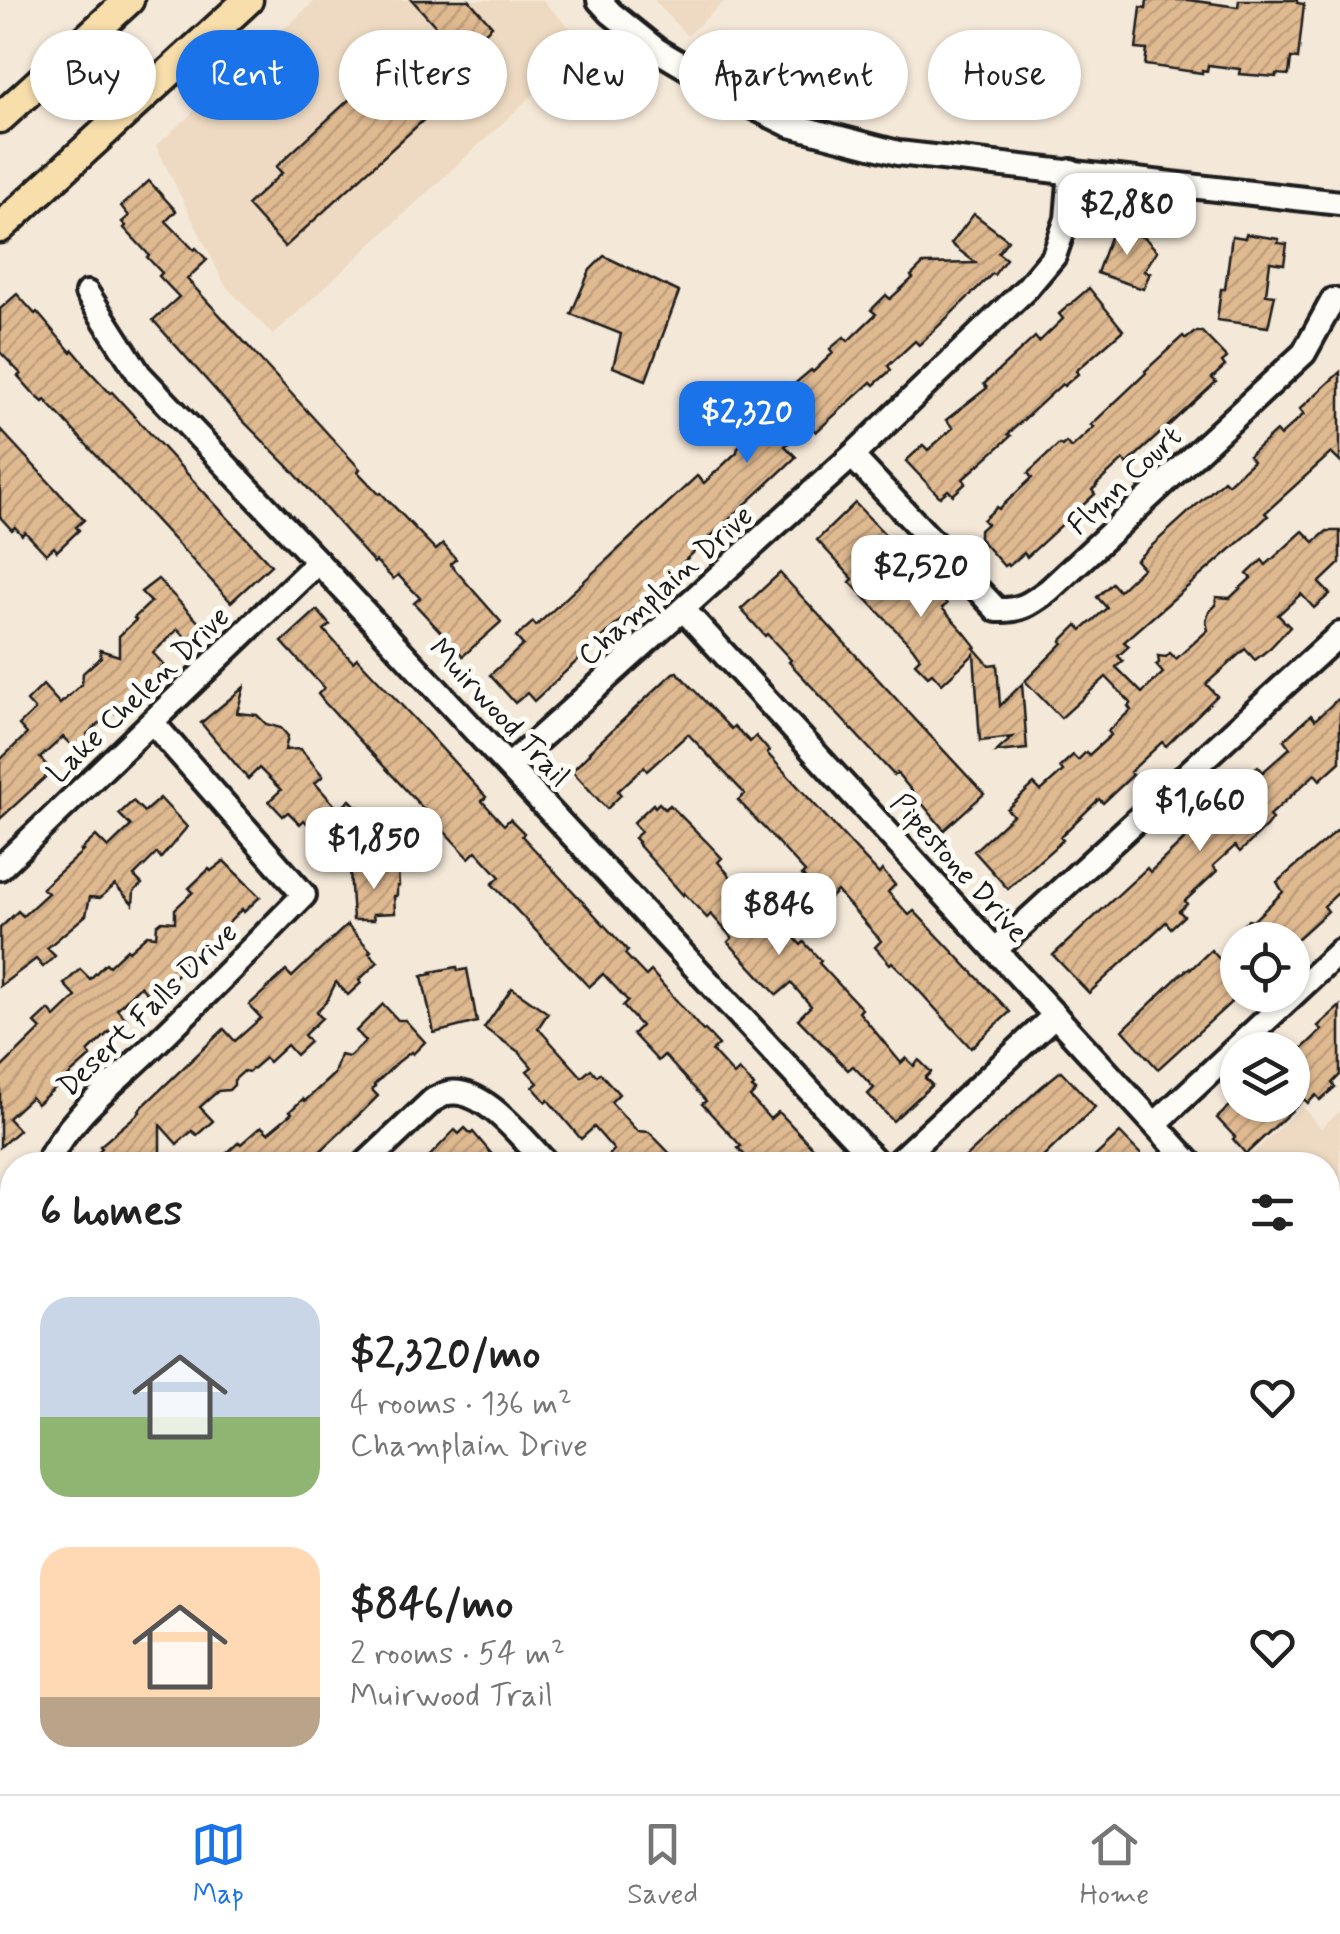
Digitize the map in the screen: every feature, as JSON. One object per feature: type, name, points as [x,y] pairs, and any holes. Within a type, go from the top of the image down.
[{"type":"main road","points":[[0,118],[129,0]]},
{"type":"main road","points":[[0,228],[248,0]]},
{"type":"street","points":[[599,0],[656,50],[790,124],[898,152],[1340,203]]},
{"type":"street","name":"Champlain Drive","points":[[508,766],[852,456],[1007,308],[1054,256],[1067,219],[1070,171]]},
{"type":"street","name":"Muirwood Trail","points":[[87,292],[138,374],[868,1152]]},
{"type":"street","name":"Flynn Court","points":[[852,456],[997,610],[1013,611],[1050,590],[1304,353],[1333,300]]},
{"type":"street","name":"Lake Chelen Drive","points":[[0,868],[318,562]]},
{"type":"street","name":"Pipestone Drive","points":[[683,609],[1180,1152]]},
{"type":"street","points":[[995,950],[1340,634]]},
{"type":"street","name":"Desert Falls Drive","points":[[54,1152],[68,1128],[92,1102],[304,896],[152,722]]},
{"type":"street","points":[[1155,1124],[1340,951]]},
{"type":"street","points":[[908,1152],[1055,1015]]},
{"type":"street","points":[[378,1152],[433,1100],[447,1093],[464,1094],[497,1112],[535,1152]]},
{"type":"shaded area","points":[[316,0],[542,0],[572,30],[527,30],[527,100],[507,119],[507,30],[339,30],[339,120],[506,120],[273,335],[225,285],[156,146],[184,120],[319,120],[319,30],[283,30]]},
{"type":"shaded area","points":[[654,0],[726,0],[694,30],[682,30]]},
{"type":"shaded area","points":[[1340,1111],[1340,1152],[1254,1152],[1286,1122],[1310,1122],[1310,1116],[1321,1128]]},
{"type":"building","points":[[412,0],[469,0],[492,26],[488,30],[439,30]]},
{"type":"building","points":[[1147,0],[1189,0],[1238,7],[1239,0],[1297,0],[1304,4],[1298,59],[1291,58],[1289,75],[1276,77],[1239,74],[1240,69],[1208,65],[1202,73],[1145,65],[1147,50],[1136,49],[1141,7],[1146,8]]},
{"type":"building","points":[[339,109],[339,120],[424,120],[285,247],[247,205],[282,173],[276,167]]},
{"type":"building","points":[[149,181],[176,211],[166,221],[207,260],[187,279],[379,494],[436,550],[443,544],[456,559],[450,564],[501,622],[463,656],[414,603],[420,598],[398,575],[393,579],[374,563],[153,320],[179,297],[124,228],[122,222],[129,216],[121,206]]},
{"type":"building","points":[[974,214],[1008,240],[998,253],[1006,259],[994,275],[919,345],[915,341],[874,385],[871,382],[816,432],[809,424],[785,446],[796,457],[534,701],[527,693],[515,703],[490,675],[523,645],[516,637],[533,622],[536,626],[697,476],[704,483],[737,452],[749,436],[727,412],[743,412],[751,405],[759,414],[813,372],[844,337],[848,341],[876,314],[871,310],[886,295],[890,299],[923,264],[976,263],[951,244]]},
{"type":"building","points":[[1114,226],[1145,238],[1157,251],[1144,271],[1150,273],[1143,289],[1097,273]]},
{"type":"building","points":[[1246,234],[1287,244],[1284,264],[1270,262],[1266,294],[1275,295],[1268,327],[1217,320],[1232,236],[1245,238]]},
{"type":"building","points":[[604,256],[679,292],[646,380],[613,367],[621,334],[571,314],[590,270]]},
{"type":"building","points":[[1089,288],[1123,330],[1008,434],[1011,436],[963,479],[966,483],[953,495],[948,490],[940,497],[906,461],[923,445],[928,450],[953,428],[946,420],[987,388],[984,384],[1035,337],[1039,342],[1063,319],[1059,314]]},
{"type":"building","points":[[17,294],[271,565],[231,602],[45,400],[35,395],[0,352],[0,309]]},
{"type":"building","points":[[1202,332],[1227,358],[1222,362],[1225,366],[1212,378],[1216,382],[1127,464],[1123,460],[1096,485],[1092,490],[1095,494],[1027,557],[1024,553],[1004,566],[979,538],[979,531],[987,524],[983,520],[1032,478],[1028,473],[1059,444],[1066,442],[1071,448],[1145,371],[1183,336],[1186,339]]},
{"type":"building","points":[[1340,372],[1340,462],[1331,453],[1265,513],[1268,516],[1254,529],[1124,642],[1129,646],[1118,656],[1123,661],[1116,667],[1142,693],[1163,673],[1156,665],[1158,656],[1170,653],[1176,659],[1208,630],[1206,621],[1216,605],[1216,597],[1230,598],[1251,578],[1247,574],[1262,560],[1266,565],[1303,531],[1314,542],[1327,531],[1340,531],[1340,563],[1319,583],[1330,594],[1314,608],[1301,594],[1278,615],[1290,627],[1270,648],[1255,660],[1245,649],[1206,684],[1217,696],[1166,746],[1162,742],[1130,772],[1133,775],[1103,803],[1099,799],[1060,837],[1063,840],[1008,889],[974,851],[1013,815],[1007,809],[1034,784],[1041,791],[1063,771],[1060,767],[1073,755],[1078,760],[1086,752],[1089,755],[1131,710],[1131,703],[1106,677],[1061,718],[1025,681],[1077,625],[1082,630],[1107,608],[1097,597],[1112,583],[1119,591],[1143,568],[1136,560],[1224,480],[1228,484],[1253,461],[1249,456],[1276,431],[1280,436],[1304,414],[1300,409]]},
{"type":"building","points":[[0,429],[84,520],[57,551],[54,547],[46,554],[25,532],[22,535],[15,527],[12,530],[0,517]]},
{"type":"building","points":[[855,503],[900,550],[931,591],[947,604],[942,608],[974,648],[989,665],[997,664],[1000,706],[1022,684],[1027,749],[996,752],[1013,737],[980,741],[974,654],[942,684],[932,673],[928,676],[915,663],[920,658],[913,648],[850,582],[853,579],[817,540]]},
{"type":"building","points":[[780,573],[984,794],[944,830],[897,773],[894,775],[741,609]]},
{"type":"building","points":[[158,579],[203,627],[189,641],[178,629],[153,653],[164,665],[75,749],[63,737],[40,758],[52,771],[0,819],[0,760],[27,734],[19,725],[35,710],[27,701],[43,685],[60,704],[82,684],[83,673],[101,657],[100,650],[119,656],[119,636],[151,602],[141,592]]},
{"type":"building","points":[[317,610],[330,625],[324,630],[353,662],[357,658],[486,797],[482,801],[504,825],[510,819],[524,833],[522,836],[628,951],[625,954],[646,976],[651,971],[719,1045],[712,1051],[734,1075],[739,1070],[754,1086],[756,1091],[750,1097],[770,1119],[778,1112],[781,1114],[817,1152],[742,1152],[738,1148],[741,1146],[702,1104],[706,1101],[664,1055],[658,1061],[633,1034],[641,1026],[623,1006],[628,1001],[603,974],[589,987],[492,884],[500,877],[476,851],[469,858],[325,703],[318,694],[324,688],[282,642]]},
{"type":"building","points":[[677,672],[731,729],[734,726],[750,742],[756,736],[767,753],[879,874],[882,870],[895,885],[888,892],[909,915],[914,911],[1010,1012],[971,1048],[875,947],[881,941],[837,891],[830,898],[821,889],[817,892],[802,875],[805,872],[738,800],[745,794],[688,734],[618,791],[621,795],[607,809],[572,771]]},
{"type":"building","points":[[244,687],[237,713],[257,715],[266,724],[281,728],[288,736],[285,750],[300,749],[304,753],[323,776],[315,783],[339,810],[350,800],[360,810],[360,828],[385,828],[345,866],[304,820],[300,824],[288,812],[283,816],[269,801],[281,790],[259,768],[248,779],[201,723]]},
{"type":"building","points":[[1340,697],[1340,762],[1320,780],[1315,774],[1269,816],[1272,819],[1266,827],[1240,852],[1235,846],[1213,866],[1217,871],[1179,911],[1184,916],[1171,928],[1166,922],[1089,993],[1053,955],[1147,868],[1150,872],[1221,800],[1223,803],[1246,782],[1243,779],[1258,766],[1263,772],[1290,748],[1284,740],[1311,715],[1315,720]]},
{"type":"building","points":[[160,798],[187,827],[161,858],[157,853],[134,876],[142,884],[134,891],[133,904],[115,885],[100,898],[90,897],[86,915],[47,948],[55,956],[43,967],[36,959],[0,986],[0,928],[18,911],[23,916],[48,893],[42,888],[96,836],[108,848],[131,826],[119,814],[133,801],[144,812]]},
{"type":"building","points":[[659,803],[665,809],[670,805],[722,858],[718,862],[761,912],[767,907],[801,945],[804,942],[862,1009],[859,1012],[901,1063],[906,1058],[914,1066],[919,1060],[931,1072],[925,1078],[932,1085],[893,1121],[868,1094],[874,1088],[853,1066],[848,1070],[798,1019],[811,1006],[791,983],[777,995],[728,942],[732,938],[711,914],[707,918],[683,895],[637,843],[634,838],[641,832],[633,823]]},
{"type":"building","points":[[1340,828],[1340,891],[1324,906],[1328,911],[1310,927],[1310,922],[1246,922],[1253,921],[1283,892],[1277,882]]},
{"type":"building","points":[[224,861],[260,897],[182,965],[152,999],[140,986],[117,1009],[127,1020],[88,1052],[91,1056],[37,1104],[31,1097],[8,1118],[19,1130],[0,1147],[0,1069],[41,1029],[35,1023],[49,1010],[55,1017],[76,997],[64,984],[80,969],[90,979],[147,935],[156,936],[157,925],[162,921],[175,922],[175,909],[193,892],[189,888]]},
{"type":"building","points":[[398,867],[395,913],[373,914],[374,920],[353,920],[350,870]]},
{"type":"building","points":[[347,925],[378,962],[348,995],[336,982],[327,1001],[316,1012],[322,1018],[304,1035],[310,1042],[296,1055],[287,1045],[269,1062],[265,1058],[249,1072],[244,1071],[229,1090],[218,1091],[200,1107],[213,1121],[197,1135],[192,1131],[177,1144],[160,1125],[160,1152],[98,1152],[224,1029],[235,1041],[261,1018],[249,1005],[286,971],[292,977]]},
{"type":"building","points":[[1211,950],[1220,960],[1220,1012],[1158,1069],[1123,1030]]},
{"type":"building","points":[[457,967],[458,971],[467,969],[477,1022],[434,1033],[422,976]]},
{"type":"building","points":[[512,988],[548,1013],[538,1028],[582,1077],[591,1069],[597,1076],[600,1073],[619,1094],[611,1102],[637,1131],[649,1132],[668,1152],[612,1152],[594,1127],[581,1139],[533,1087],[538,1083],[527,1071],[532,1067],[519,1052],[484,1028]]},
{"type":"building","points":[[383,1004],[425,1042],[374,1085],[372,1090],[378,1096],[320,1152],[228,1152],[262,1127],[268,1133],[334,1074],[340,1055],[349,1057],[366,1041],[356,1031]]},
{"type":"building","points":[[1340,1006],[1340,1075],[1332,1083],[1335,1087],[1320,1100],[1316,1095],[1310,1101],[1310,1041],[1322,1030],[1318,1026]]},
{"type":"building","points":[[1061,1071],[1095,1107],[1048,1152],[971,1152]]},
{"type":"building","points":[[1221,1122],[1280,1122],[1248,1152]]},
{"type":"building","points":[[465,1128],[473,1132],[490,1152],[434,1152],[455,1130],[459,1134]]},
{"type":"building","points":[[1120,1133],[1138,1152],[1100,1152]]}]
